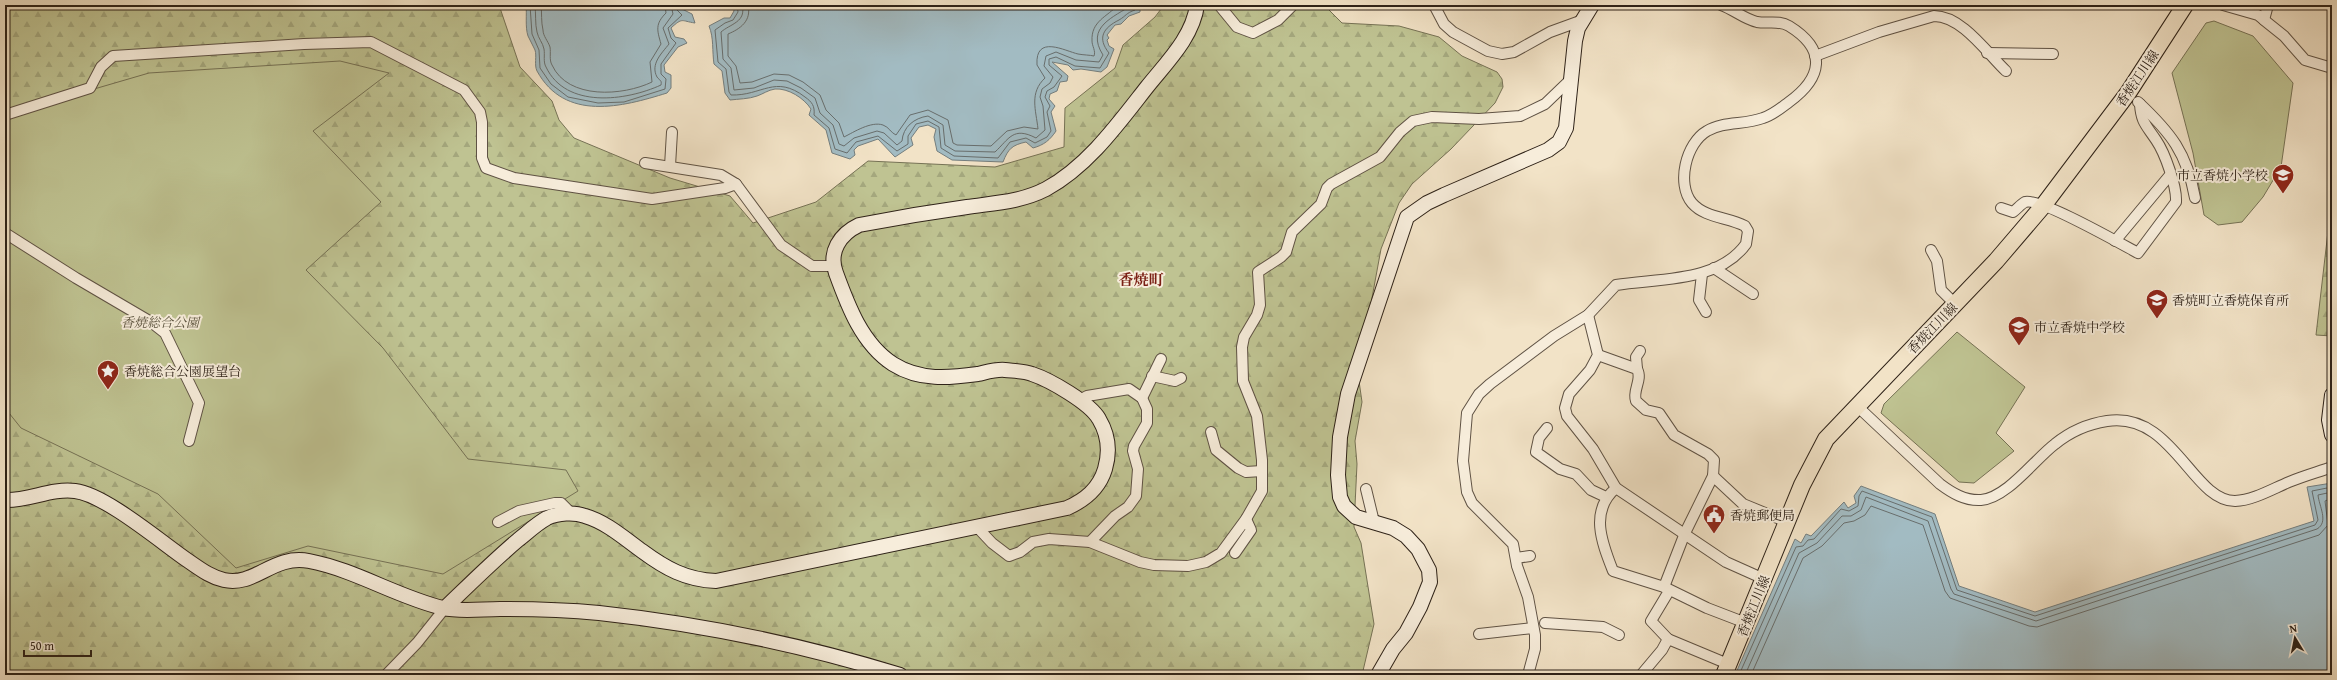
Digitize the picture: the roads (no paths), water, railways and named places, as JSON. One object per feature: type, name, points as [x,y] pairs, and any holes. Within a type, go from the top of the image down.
[{"type":"main road","name":"香焼江川線","points":[[1726,670],[1786,522],[1826,439],[1996,261],[2043,206],[2128,93],[2185,5]]},
{"type":"street","points":[[386,675],[417,643],[445,608],[482,572],[539,523],[559,514],[571,513],[585,515],[600,522],[665,567],[689,578],[716,581],[1066,508],[1080,503],[1091,494],[1103,474],[1107,461],[1108,446],[1099,418],[1079,400],[1032,374],[1003,370],[952,377],[930,377],[893,364],[868,340],[847,303],[834,266],[833,258],[842,237],[859,225],[1020,200],[1045,189],[1064,178],[1110,134],[1181,44],[1193,22],[1197,5]]},
{"type":"street","points":[[1219,5],[1237,27],[1253,33],[1278,20],[1293,5]]},
{"type":"street","points":[[1434,5],[1444,24],[1453,32],[1488,51],[1502,54],[1514,52],[1550,32],[1583,20]]},
{"type":"street","points":[[1378,675],[1393,649],[1406,633],[1420,607],[1430,576],[1424,559],[1406,536],[1393,528],[1356,517],[1342,502],[1338,475],[1340,436],[1348,394],[1405,222],[1412,212],[1427,203],[1532,158],[1559,142],[1566,128],[1575,41],[1583,20],[1592,5]]},
{"type":"street","points":[[1528,675],[1535,649],[1528,597],[1511,540],[1469,498],[1463,461],[1467,413],[1479,394],[1490,384],[1554,336],[1588,315],[1616,285],[1702,274],[1714,268],[1743,247],[1748,238],[1748,231],[1740,223],[1700,210],[1687,195],[1683,174],[1695,141],[1707,131],[1724,125],[1763,118],[1777,111],[1799,95],[1811,82],[1816,65],[1815,56],[1805,39],[1789,26],[1780,23],[1756,22],[1721,5]]},
{"type":"street","points":[[2224,5],[2258,15],[2284,36],[2305,60],[2332,68]]},
{"type":"street","points":[[2264,20],[2268,5]]},
{"type":"street","points":[[1815,56],[1879,32],[1934,16],[1949,18],[1962,26],[2006,71]]},
{"type":"street","points":[[5,115],[90,88],[101,67],[113,56],[371,42],[464,90],[480,112],[482,122],[482,158],[486,168],[502,175],[652,199],[710,190],[736,184]]},
{"type":"street","points":[[1987,53],[2053,54]]},
{"type":"street","points":[[977,527],[992,543],[1010,556],[1020,552],[1033,542],[1040,540],[1069,539],[1090,542],[1140,562],[1154,565],[1188,566],[1206,562],[1221,553],[1246,519],[1262,491],[1258,416],[1243,381],[1242,354],[1244,337],[1257,315],[1260,305],[1258,272],[1262,268],[1282,257],[1286,252],[1292,232],[1321,204],[1327,188],[1331,184],[1380,157],[1400,132],[1413,121],[1432,117],[1479,119],[1520,116],[1545,104],[1570,80]]},
{"type":"street","points":[[2128,93],[2176,142],[2190,174],[2194,198]]},
{"type":"street","points":[[2001,208],[2013,212],[2025,202],[2043,206],[2064,214],[2138,253],[2176,202],[2170,175],[2157,141],[2141,119],[2140,104]]},
{"type":"street","points":[[670,166],[672,132]]},
{"type":"street","points":[[645,163],[721,175],[736,184],[781,245],[812,266],[834,266]]},
{"type":"street","points":[[2115,241],[2170,175]]},
{"type":"street","points":[[5,233],[151,322],[165,333],[199,403],[190,441]]},
{"type":"street","points":[[1931,250],[1938,261],[1941,290],[1955,304]]},
{"type":"street","points":[[1714,268],[1753,294]]},
{"type":"street","points":[[1702,274],[1698,300],[1706,312]]},
{"type":"street","points":[[1588,315],[1598,355],[1590,370],[1569,394],[1565,408],[1567,416],[1593,449],[1616,488],[1726,562],[1764,579]]},
{"type":"street","points":[[1640,351],[1636,357],[1639,380],[1635,392],[1636,401],[1646,410],[1659,413],[1674,435],[1708,454],[1714,460],[1713,476],[1685,533],[1667,589],[1651,621],[1668,639],[1726,670]]},
{"type":"street","points":[[1598,355],[1637,369]]},
{"type":"street","points":[[1142,398],[1161,359]]},
{"type":"street","points":[[1152,376],[1175,381],[1181,378]]},
{"type":"street","points":[[1079,400],[1088,396],[1124,388],[1134,391],[1142,398],[1147,409],[1147,424],[1134,446],[1133,451],[1138,469],[1136,496],[1128,507],[1115,516],[1090,542]]},
{"type":"street","points":[[2332,395],[2329,420],[2332,435]]},
{"type":"street","points":[[1857,406],[1940,484],[1954,494],[1970,500],[1983,500],[2003,491],[2054,444],[2081,427],[2109,420],[2126,421],[2157,433],[2212,492],[2233,501],[2250,499],[2332,467]]},
{"type":"street","points":[[1547,428],[1538,438],[1536,452],[1560,469],[1576,474],[1591,490],[1606,497]]},
{"type":"street","points":[[1211,432],[1216,450],[1238,468],[1246,472],[1262,471]]},
{"type":"street","points":[[1713,476],[1743,504],[1786,522]]},
{"type":"street","points":[[1616,488],[1606,497],[1600,533],[1613,571],[1667,589],[1707,608],[1746,623]]},
{"type":"street","points":[[1366,489],[1374,522]]},
{"type":"street","points":[[5,500],[22,500],[59,491],[74,490],[98,498],[208,575],[222,580],[242,581],[282,561],[307,560],[445,608],[513,609],[599,613],[714,630],[858,662],[900,675]]},
{"type":"street","points":[[498,522],[519,511],[555,503],[561,503],[571,513]]},
{"type":"street","points":[[1235,553],[1251,530],[1246,519]]},
{"type":"street","points":[[1516,558],[1530,556]]},
{"type":"street","points":[[1545,623],[1603,627],[1618,635]]},
{"type":"street","points":[[1479,634],[1533,628]]},
{"type":"street","points":[[1641,675],[1662,650],[1668,639]]},
{"type":"water","points":[[526,5],[679,5],[680,8],[692,14],[695,23],[680,21],[671,28],[675,37],[684,39],[687,43],[678,47],[664,65],[665,72],[671,75],[671,88],[667,93],[632,103],[613,106],[596,106],[579,104],[563,98],[549,87],[537,71],[535,50],[527,32]]},
{"type":"water","points":[[733,5],[1155,5],[1154,8],[1140,8],[1140,12],[1129,16],[1121,24],[1115,25],[1107,35],[1109,38],[1107,40],[1109,46],[1114,49],[1107,67],[1101,72],[1081,69],[1073,70],[1068,65],[1052,62],[1068,76],[1067,81],[1060,82],[1057,91],[1050,94],[1049,99],[1055,106],[1051,112],[1056,131],[1046,142],[1037,147],[1033,148],[1026,142],[1014,146],[1011,148],[1003,162],[952,160],[937,151],[934,137],[936,129],[928,125],[919,127],[911,138],[913,145],[895,157],[878,139],[858,146],[854,150],[855,155],[850,159],[832,153],[826,130],[809,115],[811,109],[795,94],[785,90],[775,89],[754,97],[730,100],[725,93],[722,71],[714,64],[711,31],[709,26],[724,18],[730,18],[734,11]]},
{"type":"water","points":[[2332,483],[2332,675],[1735,675],[1795,539],[1801,543],[1806,534],[1811,536],[1844,502],[1848,508],[1856,503],[1854,496],[1861,486],[1935,514],[1959,586],[2035,612],[2314,521],[2307,487]]},
{"type":"place","name":"市立香焼小学校","points":[[2283,194]]},
{"type":"place","name":"香焼町立香焼保育所","points":[[2157,320]]},
{"type":"place","name":"市立香焼中学校","points":[[2019,346]]},
{"type":"place","name":"香焼総合公園展望台","points":[[108,390]]},
{"type":"place","name":"香焼郵便局","points":[[1714,534]]},
{"type":"district","name":"香焼町","points":[[1141,280]]},
{"type":"park label","name":"香焼総合公園","points":[[160,322]]}]
